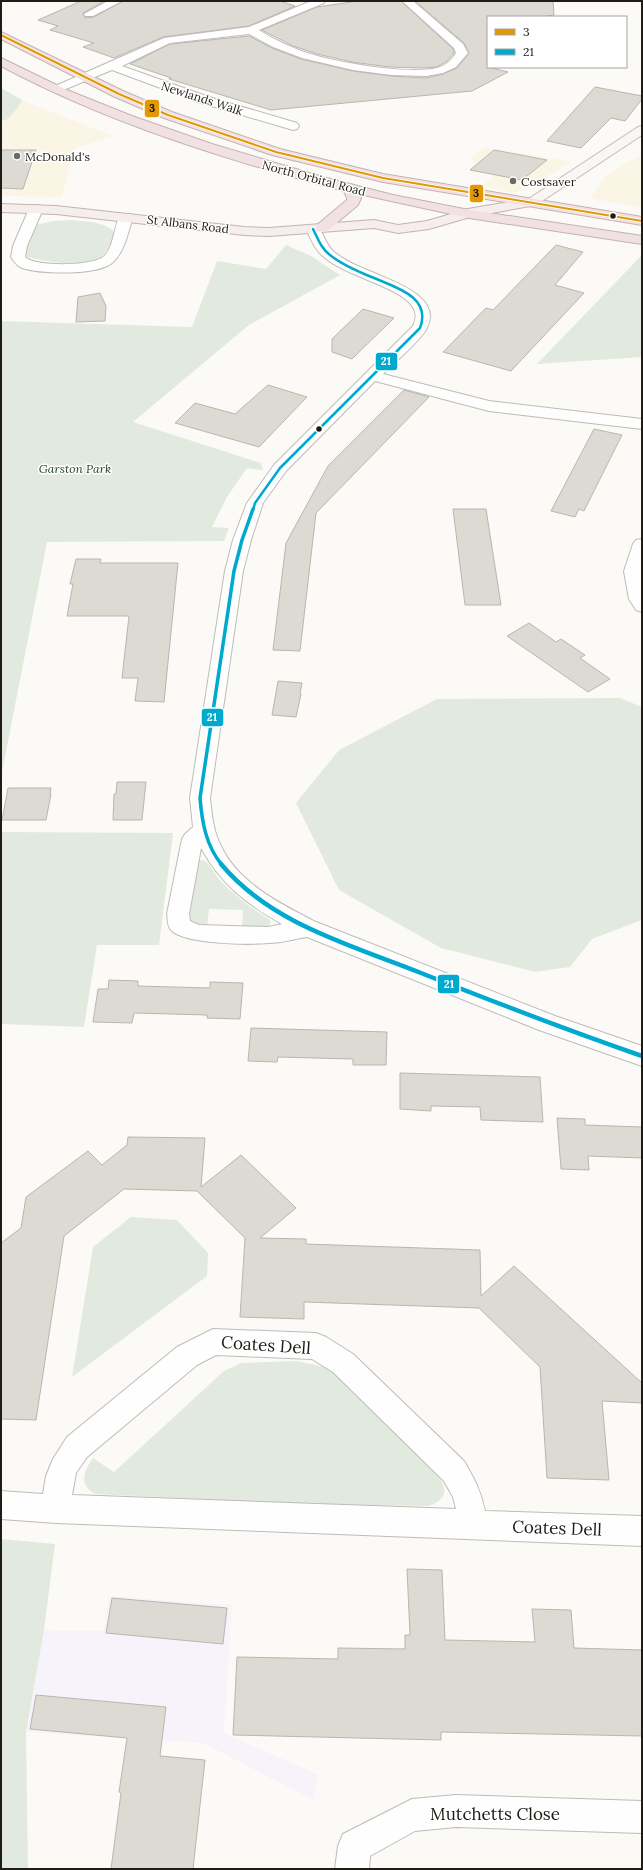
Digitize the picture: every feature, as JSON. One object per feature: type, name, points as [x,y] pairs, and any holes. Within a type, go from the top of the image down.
[{"type":"highway","name":"North Orbital Road","points":[[1,35],[83,77],[168,115],[233,139],[310,161],[383,178],[642,221]]},
{"type":"highway","name":"North Orbital Road","points":[[1,61],[57,89],[134,121],[294,174],[349,188],[468,214],[642,240]]},
{"type":"highway","points":[[383,178],[403,190],[424,195],[468,214]]},
{"type":"highway","points":[[317,229],[353,202],[354,198],[349,188]]},
{"type":"highway","points":[[531,202],[570,218],[642,230]]},
{"type":"main road","name":"St Albans Road","points":[[374,224],[398,229],[429,225],[468,214],[531,202]]},
{"type":"main road","name":"St Albans Road","points":[[1,208],[36,209],[126,217],[244,231],[270,232],[374,224],[399,215],[416,212],[468,214]]},
{"type":"street","points":[[89,14],[117,1]]},
{"type":"street","points":[[57,89],[168,40],[251,30],[320,1]]},
{"type":"street","points":[[251,30],[278,46],[306,56],[364,68],[428,72],[438,71],[458,61],[462,53],[459,46],[407,1]]},
{"type":"street","name":"Newlands Walk","points":[[112,66],[205,100],[293,126]]},
{"type":"street","points":[[531,202],[642,130]]},
{"type":"street","points":[[36,209],[20,246],[18,257],[22,262],[33,266],[88,267],[99,265],[108,260],[116,245],[126,217]]},
{"type":"street","points":[[317,229],[323,249],[329,255],[342,263],[404,291],[413,297],[421,307],[424,315],[420,328],[280,468],[255,503],[242,540],[234,571],[200,798],[204,829],[212,850],[240,886],[274,910],[308,928],[547,1023],[642,1056]]},
{"type":"street","points":[[373,376],[489,406],[642,424]]},
{"type":"street","points":[[642,544],[633,571],[638,599],[642,606]]},
{"type":"street","points":[[204,829],[192,839],[178,914],[179,925],[188,930],[199,933],[268,935],[308,928]]},
{"type":"street","name":"Coates Dell","points":[[56,1509],[60,1476],[66,1459],[77,1447],[187,1356],[213,1342],[316,1346],[343,1363],[454,1471],[467,1493],[473,1524]]},
{"type":"street","name":"Coates Dell","points":[[2,1505],[56,1509],[642,1531]]},
{"type":"street","name":"Mutchetts Close","points":[[352,1869],[355,1846],[412,1815],[456,1811],[642,1817]]},
{"type":"shaded area","points":[[1,89],[22,100],[113,136],[74,149],[62,197],[1,196]]},
{"type":"shaded area","points":[[484,147],[572,162],[523,190],[513,193],[482,186],[502,171],[469,160]]},
{"type":"shaded area","points":[[642,155],[642,208],[590,198],[605,177],[624,164]]},
{"type":"shaded area","points":[[109,1596],[232,1605],[224,1733],[319,1775],[313,1800],[203,1743],[26,1732],[44,1630],[104,1631]]},
{"type":"green space","points":[[1,88],[22,100],[17,109],[5,121],[1,119]]},
{"type":"green space","points":[[72,220],[101,224],[111,229],[115,233],[110,246],[101,257],[94,261],[76,264],[44,261],[27,257],[25,253],[35,225],[53,221]]},
{"type":"green space","name":"Garston Park","points":[[286,245],[311,256],[340,275],[249,325],[133,422],[261,463],[263,470],[247,468],[227,497],[212,527],[229,528],[224,541],[47,542],[1,777],[1,321],[192,327],[217,261],[266,269]]},
{"type":"green space","points":[[641,256],[642,357],[537,364]]},
{"type":"green space","points":[[620,698],[642,707],[642,920],[592,939],[570,967],[535,972],[441,948],[339,890],[296,803],[339,750],[437,699]]},
{"type":"green space","points":[[1,832],[173,833],[159,945],[97,945],[84,1027],[1,1024]]},
{"type":"green space","points":[[202,860],[209,865],[218,878],[236,895],[269,919],[271,922],[267,928],[242,928],[243,910],[209,909],[207,927],[191,923],[188,919],[196,861]]},
{"type":"green space","points":[[131,1217],[177,1220],[208,1253],[207,1276],[72,1377],[93,1247]]},
{"type":"green space","points":[[297,1361],[329,1368],[344,1380],[437,1474],[443,1485],[443,1497],[429,1506],[304,1504],[95,1494],[86,1486],[84,1477],[85,1472],[93,1458],[114,1472],[224,1371],[241,1363]]},
{"type":"green space","points":[[1,1539],[55,1544],[44,1630],[26,1732],[28,1869],[1,1869]]},
{"type":"building","points":[[81,1],[105,1],[83,13],[85,18],[94,17],[123,1],[280,1],[295,6],[249,26],[163,37],[114,58],[83,47],[94,43],[50,30],[58,26],[38,20]]},
{"type":"building","points":[[358,1],[401,1],[453,49],[454,53],[447,61],[437,67],[390,67],[352,62],[317,54],[293,46],[262,30],[317,7]]},
{"type":"building","points":[[415,1],[553,1],[554,15],[487,16],[487,68],[508,72],[472,91],[271,110],[169,79],[171,78],[130,64],[170,44],[249,36],[272,48],[301,59],[353,71],[391,76],[426,78],[443,74],[457,68],[469,53],[464,43]]},
{"type":"building","points":[[595,87],[642,96],[642,99],[625,121],[611,118],[581,148],[547,141]]},
{"type":"building","points":[[1,150],[36,150],[23,189],[1,188]]},
{"type":"building","points":[[494,150],[547,160],[522,180],[470,170]]},
{"type":"building","points":[[556,245],[583,252],[555,285],[584,293],[511,371],[443,352],[486,308],[493,310]]},
{"type":"building","points":[[100,293],[106,306],[105,321],[76,322],[78,297]]},
{"type":"building","points":[[363,309],[394,318],[352,359],[332,352],[332,339]]},
{"type":"building","points":[[268,385],[307,397],[259,447],[175,423],[195,403],[235,414]]},
{"type":"building","points":[[404,390],[429,397],[316,513],[300,651],[273,650],[286,543],[328,466]]},
{"type":"building","points":[[594,429],[622,435],[584,511],[579,509],[575,517],[551,511]]},
{"type":"building","points":[[453,509],[486,509],[501,605],[465,605]]},
{"type":"building","points":[[76,559],[101,559],[100,563],[178,563],[164,702],[135,701],[138,678],[122,678],[129,616],[67,616],[73,584],[70,584]]},
{"type":"building","points":[[529,623],[556,642],[561,639],[585,655],[580,658],[610,679],[588,692],[507,636]]},
{"type":"building","points":[[278,681],[302,683],[296,717],[272,715]]},
{"type":"building","points":[[117,782],[146,782],[142,820],[113,820],[114,794],[116,794]]},
{"type":"building","points":[[8,788],[51,788],[46,820],[2,820]]},
{"type":"building","points":[[109,980],[138,981],[138,986],[210,988],[210,982],[243,983],[240,1019],[207,1018],[207,1015],[134,1013],[132,1023],[93,1022],[98,989],[108,989]]},
{"type":"building","points":[[251,1028],[387,1032],[386,1065],[353,1065],[353,1059],[278,1057],[277,1062],[248,1061]]},
{"type":"building","points":[[400,1073],[540,1077],[543,1122],[481,1120],[480,1107],[431,1106],[431,1111],[400,1109]]},
{"type":"building","points":[[557,1118],[585,1119],[585,1125],[642,1127],[642,1158],[588,1156],[589,1170],[561,1169]]},
{"type":"building","points":[[128,1137],[205,1138],[201,1187],[241,1155],[296,1208],[260,1238],[306,1239],[306,1244],[480,1250],[481,1296],[514,1266],[642,1383],[642,1403],[602,1401],[609,1480],[547,1478],[540,1367],[479,1308],[304,1302],[304,1319],[240,1317],[245,1238],[197,1191],[124,1189],[64,1236],[36,1420],[1,1419],[1,1243],[21,1228],[26,1197],[88,1151],[102,1165],[127,1145]]},
{"type":"building","points":[[407,1569],[442,1570],[445,1640],[535,1642],[532,1609],[571,1610],[574,1648],[642,1650],[642,1736],[441,1732],[441,1740],[233,1735],[237,1657],[338,1659],[338,1648],[405,1649],[405,1635],[410,1635]]},
{"type":"building","points":[[112,1598],[227,1608],[223,1644],[106,1633]]},
{"type":"building","points":[[36,1695],[166,1707],[160,1756],[205,1760],[193,1869],[111,1869],[121,1793],[119,1792],[127,1738],[30,1729]]},
{"type":"transit line","name":"3","points":[[1,35],[119,94],[168,115],[276,152],[383,178],[642,221]]},
{"type":"transit line","name":"21","points":[[313,229],[323,248],[329,254],[349,267],[404,291],[417,302],[423,317],[420,328],[280,468],[255,503],[242,540],[234,571],[200,798],[203,825],[210,847],[220,862],[245,889],[276,910],[308,928],[547,1023],[642,1056]]},
{"type":"place","name":"McDonald's","points":[[17,156]]},
{"type":"place","name":"Costsaver","points":[[513,181]]}]
